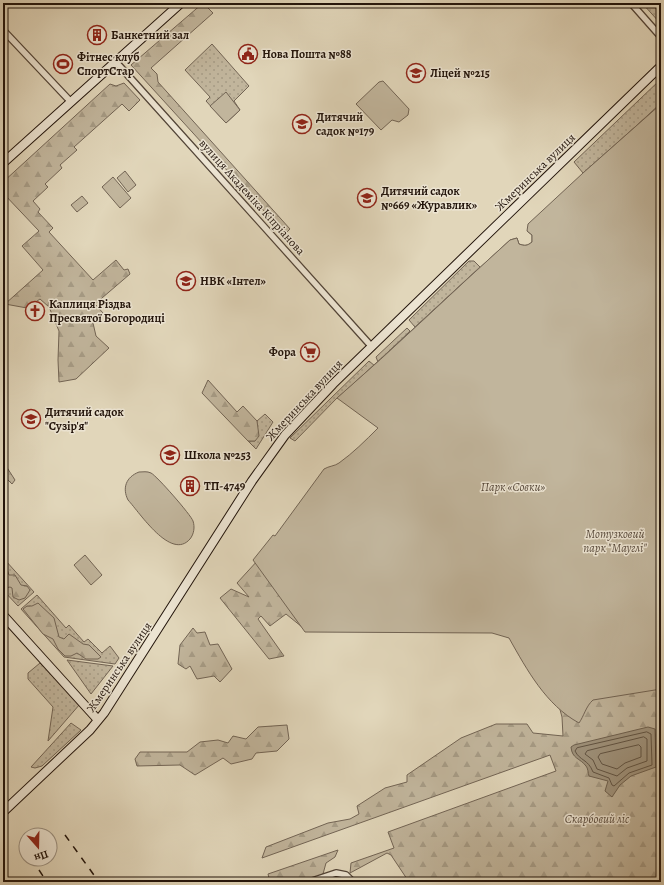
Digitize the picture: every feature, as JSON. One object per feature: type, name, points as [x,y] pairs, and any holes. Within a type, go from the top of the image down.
[{"type":"main road","points":[[3,163],[181,3]]},
{"type":"main road","name":"Жмеринська вулиця","points":[[3,812],[98,720],[117,695],[277,444],[333,384],[661,66]]},
{"type":"main road","points":[[3,614],[86,704],[98,720]]},
{"type":"street","points":[[631,3],[661,37]]},
{"type":"street","points":[[3,30],[71,102]]},
{"type":"street","name":"вулиця Академіка Кіпріанова","points":[[116,62],[372,347]]},
{"type":"street","points":[[309,882],[336,873],[346,875],[353,882]]},
{"type":"green space","points":[[203,3],[213,13],[151,68],[157,74],[158,82],[290,229],[285,234],[131,65]]},
{"type":"green space","points":[[642,3],[650,3],[661,13],[661,24]]},
{"type":"green space","points":[[212,44],[249,86],[234,101],[240,110],[226,123],[206,101],[210,97],[185,70]]},
{"type":"green space","points":[[661,79],[661,104],[583,173],[574,162]]},
{"type":"green space","points":[[383,81],[409,109],[408,115],[399,122],[392,120],[381,130],[356,104],[379,82]]},
{"type":"green space","points":[[124,83],[140,100],[129,111],[122,104],[74,147],[77,150],[60,165],[62,168],[45,184],[48,187],[33,201],[40,209],[38,212],[53,228],[49,232],[93,280],[116,260],[124,270],[128,269],[130,274],[95,304],[103,313],[93,323],[96,336],[109,348],[76,379],[59,382],[59,331],[49,307],[40,299],[27,308],[5,304],[43,270],[22,246],[39,231],[3,193],[3,182],[110,84],[116,86]]},
{"type":"green space","points":[[226,92],[240,110],[226,123],[210,106]]},
{"type":"green space","name":"Парк «Совки»","points":[[661,103],[661,882],[409,882],[391,855],[387,853],[350,873],[351,863],[394,848],[388,832],[556,771],[550,755],[262,858],[266,847],[328,823],[350,819],[359,814],[357,806],[385,788],[407,782],[407,775],[461,738],[496,724],[527,724],[533,733],[563,736],[562,717],[559,706],[510,638],[493,631],[307,631],[286,614],[270,626],[261,616],[258,619],[284,656],[269,659],[220,598],[231,589],[249,597],[237,583],[379,428],[339,397],[510,240],[517,238],[519,244],[524,245],[532,242],[532,235],[527,231],[568,189]]},
{"type":"green space","name":"Парк «Совки»","points":[[661,104],[661,689],[593,700],[579,723],[557,707],[547,697],[530,674],[509,638],[492,633],[305,632],[253,560],[273,535],[275,536],[324,469],[337,464],[344,459],[359,447],[378,428],[337,398],[510,240],[517,238],[519,244],[524,245],[532,242],[532,235],[527,231],[528,224]]},
{"type":"green space","points":[[125,171],[136,185],[128,192],[117,178]]},
{"type":"green space","points":[[113,177],[131,198],[120,208],[102,187]]},
{"type":"green space","points":[[82,196],[88,203],[77,212],[71,205]]},
{"type":"green space","points":[[469,261],[474,261],[480,267],[415,327],[409,320]]},
{"type":"green space","points":[[407,328],[410,331],[378,362],[376,357]]},
{"type":"green space","points":[[369,361],[375,366],[337,398],[295,441],[290,438]]},
{"type":"green space","points":[[208,380],[237,412],[243,406],[257,421],[259,436],[255,441],[248,441],[202,393]]},
{"type":"green space","points":[[265,414],[273,422],[256,449],[248,441],[255,441],[257,421]]},
{"type":"green space","points":[[6,466],[15,480],[12,484],[5,477],[3,478],[3,469]]},
{"type":"green space","points":[[139,472],[151,473],[174,496],[191,517],[194,523],[194,528],[190,539],[182,544],[174,544],[165,540],[156,533],[128,500],[125,491],[126,483],[131,477]]},
{"type":"green space","points":[[3,552],[7,557],[5,560],[34,592],[18,606],[3,590]]},
{"type":"green space","points":[[85,555],[102,575],[91,585],[74,565]]},
{"type":"green space","points":[[3,561],[9,575],[15,575],[21,585],[27,586],[30,590],[25,598],[19,600],[13,597],[12,588],[3,587]]},
{"type":"green space","points":[[37,595],[66,628],[69,625],[84,642],[88,639],[102,653],[110,646],[119,658],[115,664],[64,657],[21,609]]},
{"type":"green space","points":[[38,603],[54,618],[59,637],[64,639],[69,634],[83,644],[89,645],[101,657],[98,659],[86,659],[77,653],[71,656],[65,656],[58,649],[53,639],[43,634],[23,609],[27,606],[32,606]]},
{"type":"green space","points":[[193,628],[197,633],[205,632],[210,645],[218,644],[232,669],[220,682],[214,676],[197,679],[190,666],[186,669],[178,664],[180,645]]},
{"type":"green space","points":[[67,660],[113,666],[91,694]]},
{"type":"green space","points":[[40,663],[80,704],[48,741],[53,707],[28,679],[28,673]]},
{"type":"green space","points":[[71,723],[81,730],[42,766],[35,768],[31,767]]},
{"type":"green space","points":[[287,725],[289,739],[277,751],[256,753],[252,759],[231,764],[223,758],[195,775],[180,765],[137,766],[135,759],[140,752],[187,752],[200,742],[218,740],[228,743],[233,736],[246,739],[258,727]]},
{"type":"green space","points":[[338,850],[335,857],[326,863],[323,874],[310,879],[305,878],[302,882],[270,882],[268,874]]},
{"type":"water","points":[[648,727],[655,729],[656,767],[631,776],[620,785],[612,797],[605,791],[608,781],[589,776],[587,767],[573,754],[571,747],[574,745]]},
{"type":"railway","points":[[65,835],[99,882]]},
{"type":"railway","points":[[39,870],[47,882]]},
{"type":"place","name":"Банкетний зал","points":[[97,35]]},
{"type":"place","name":"Нова Пошта №88","points":[[248,54]]},
{"type":"place","name":"Фітнес клуб СпортСтар","points":[[63,64]]},
{"type":"place","name":"Ліцей №215","points":[[416,73]]},
{"type":"place","name":"Дитячий садок №179","points":[[302,124]]},
{"type":"place","name":"Дитячий садок №669 «Журавлик»","points":[[367,198]]},
{"type":"place","name":"НВК «Інтел»","points":[[186,281]]},
{"type":"place","name":"Каплиця Різдва Пресвятої Богородиці","points":[[35,311]]},
{"type":"place","name":"Фора","points":[[310,352]]},
{"type":"place","name":"Дитячий садок \"Сузір'я\"","points":[[31,419]]},
{"type":"place","name":"Школа №253","points":[[170,455]]},
{"type":"place","name":"ТП-4749","points":[[190,486]]},
{"type":"park label","name":"Мотузковий парк \"Мауглі\"","points":[[615,541]]},
{"type":"park label","name":"Скарбовий ліс","points":[[597,819]]}]
